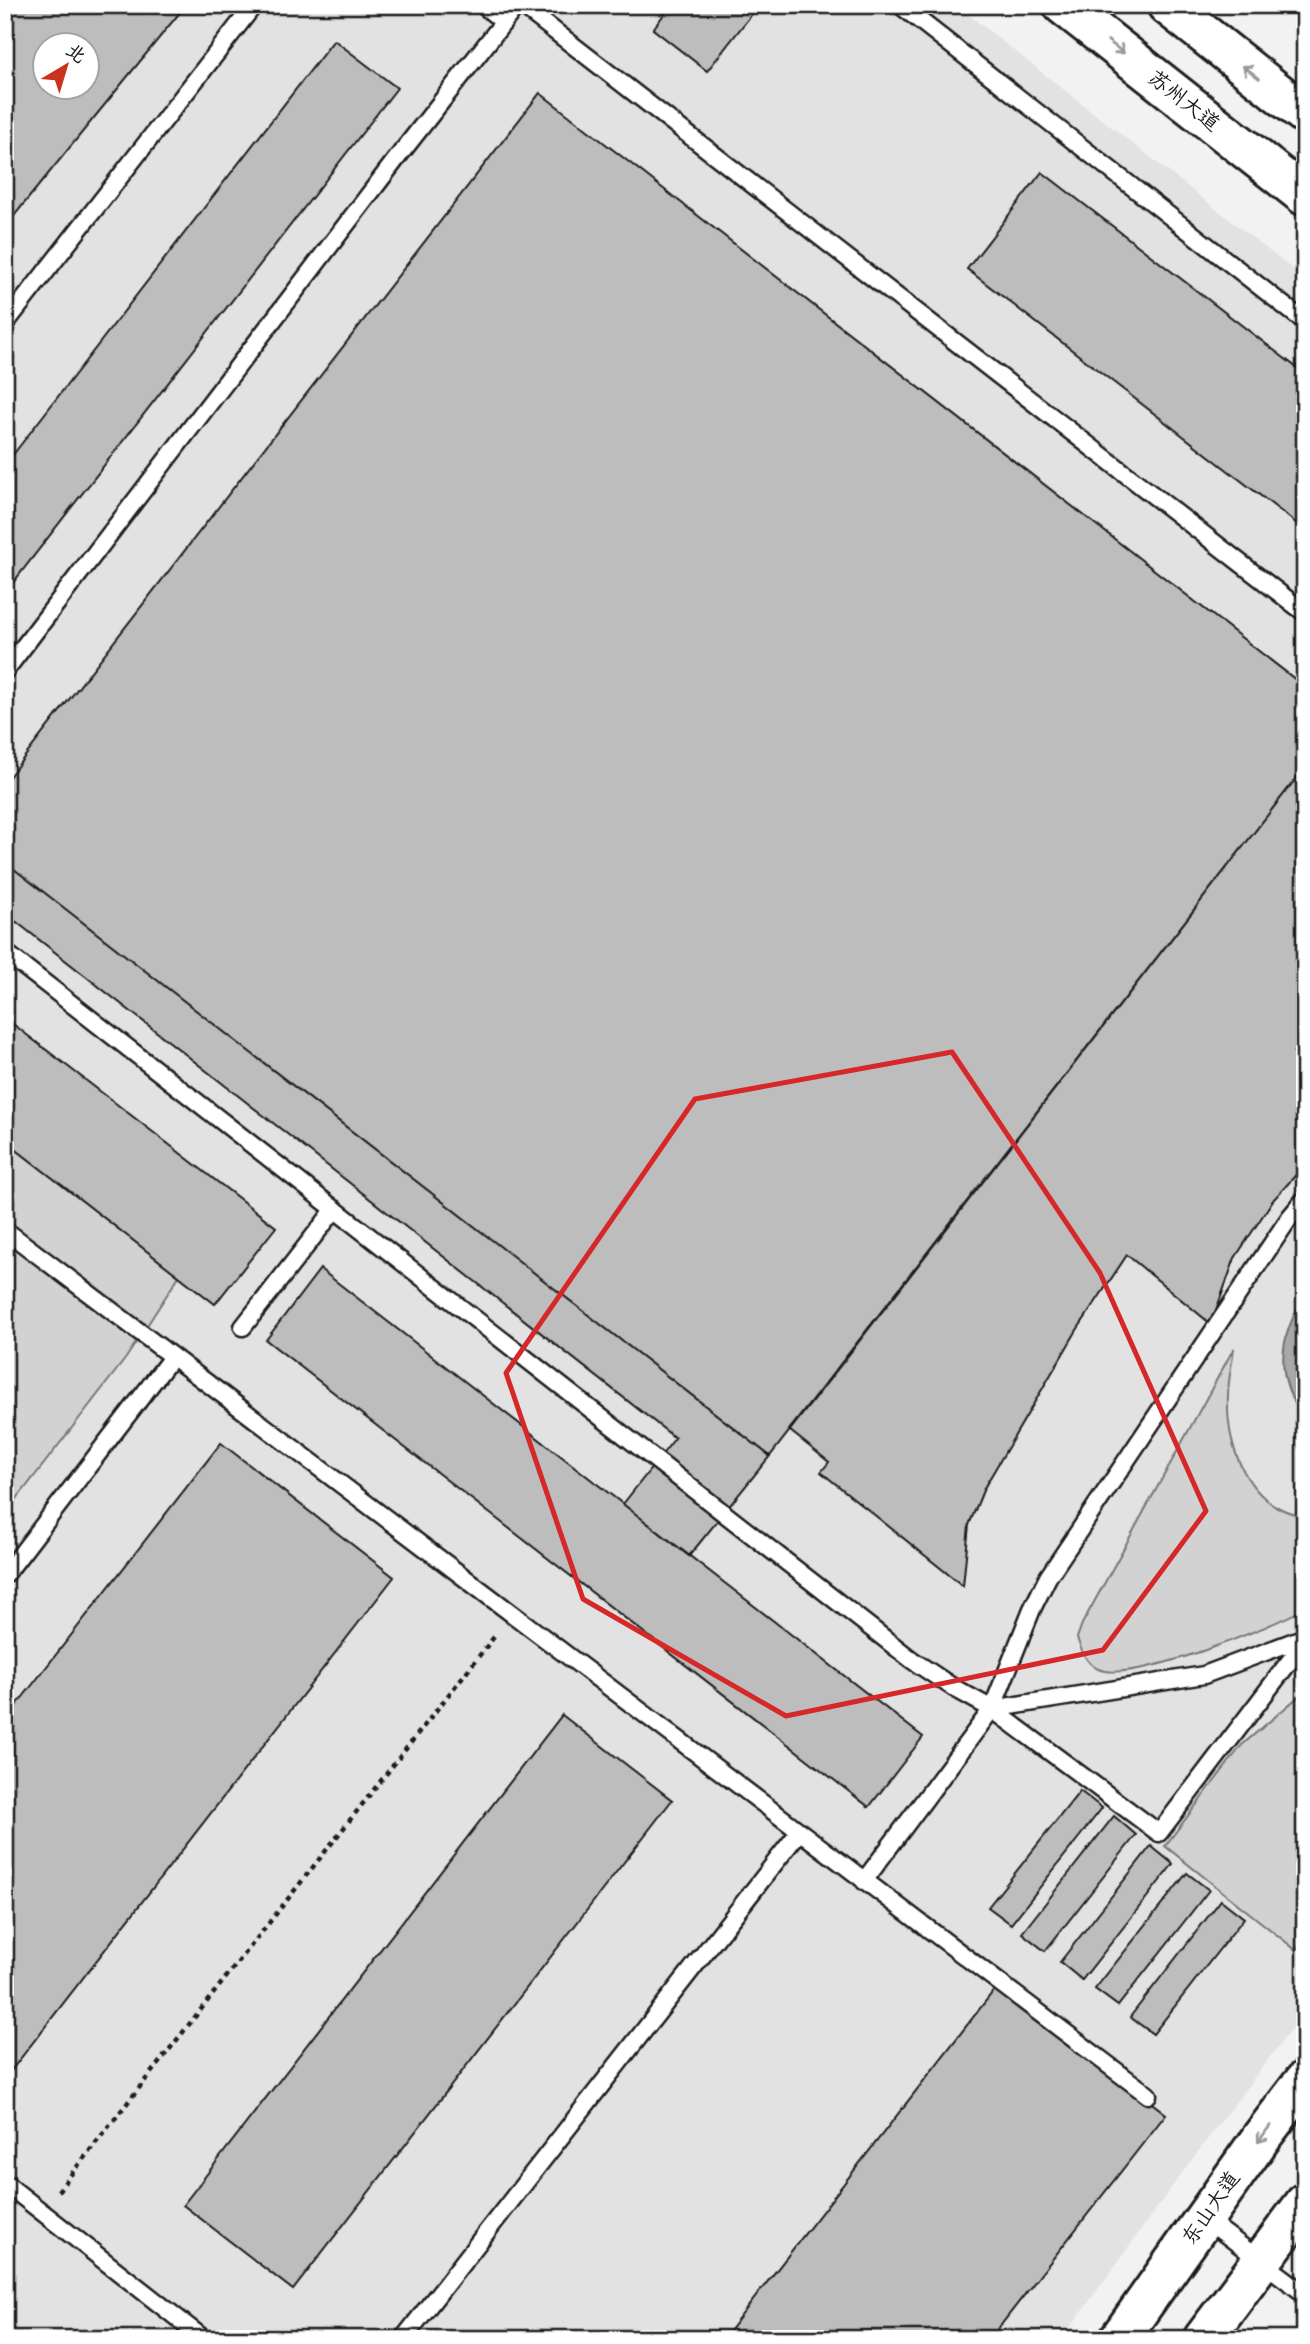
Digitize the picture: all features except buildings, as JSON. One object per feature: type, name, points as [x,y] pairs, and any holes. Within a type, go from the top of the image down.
[{"type":"main road","name":"苏州大道","points":[[1062,5],[1305,196]]},
{"type":"main road","points":[[1167,5],[1305,114]]},
{"type":"main road","name":"东山大道","points":[[1119,2339],[1305,2080]]},
{"type":"main road","points":[[1203,2339],[1305,2203]]},
{"type":"lane","points":[[5,324],[254,5]]},
{"type":"lane","points":[[483,5],[504,22]]},
{"type":"lane","points":[[5,671],[388,169],[519,5],[1305,613]]},
{"type":"lane","points":[[900,5],[1305,322]]},
{"type":"lane","points":[[5,952],[912,1660],[992,1709],[1159,1833],[1305,1639]]},
{"type":"lane","points":[[864,1881],[992,1709],[1032,1609],[1048,1577],[1290,1216],[1305,1199]]},
{"type":"lane","points":[[243,1327],[335,1209]]},
{"type":"lane","points":[[5,1230],[1148,2095]]},
{"type":"lane","points":[[5,1575],[172,1357]]},
{"type":"lane","points":[[992,1709],[1204,1675],[1305,1639]]},
{"type":"lane","points":[[403,2339],[799,1832]]},
{"type":"lane","points":[[5,2183],[204,2339]]},
{"type":"lane","points":[[1204,2218],[1305,2294]]},
{"type":"path","points":[[42,2212],[512,1614]]},
{"type":"highlighted area","points":[[952,1052],[1100,1273],[1206,1511],[1103,1650],[786,1716],[583,1599],[506,1373],[695,1099]]},
{"type":"shaded area","points":[[5,5],[956,5],[1305,279],[1305,2011],[1187,2166],[1062,2339],[5,2339]]},
{"type":"shaded area","points":[[5,1141],[179,1276],[126,1358],[5,1514]]},
{"type":"shaded area","points":[[1305,1297],[1305,1418],[1288,1389],[1283,1358],[1289,1327]]},
{"type":"shaded area","points":[[1234,1348],[1228,1390],[1228,1416],[1236,1455],[1255,1488],[1269,1501],[1285,1511],[1305,1516],[1305,1608],[1234,1640],[1170,1661],[1115,1671],[1098,1669],[1087,1660],[1077,1638],[1082,1624]]},
{"type":"shaded area","points":[[1305,1691],[1305,1938],[1296,1950],[1165,1846],[1242,1745]]}]
